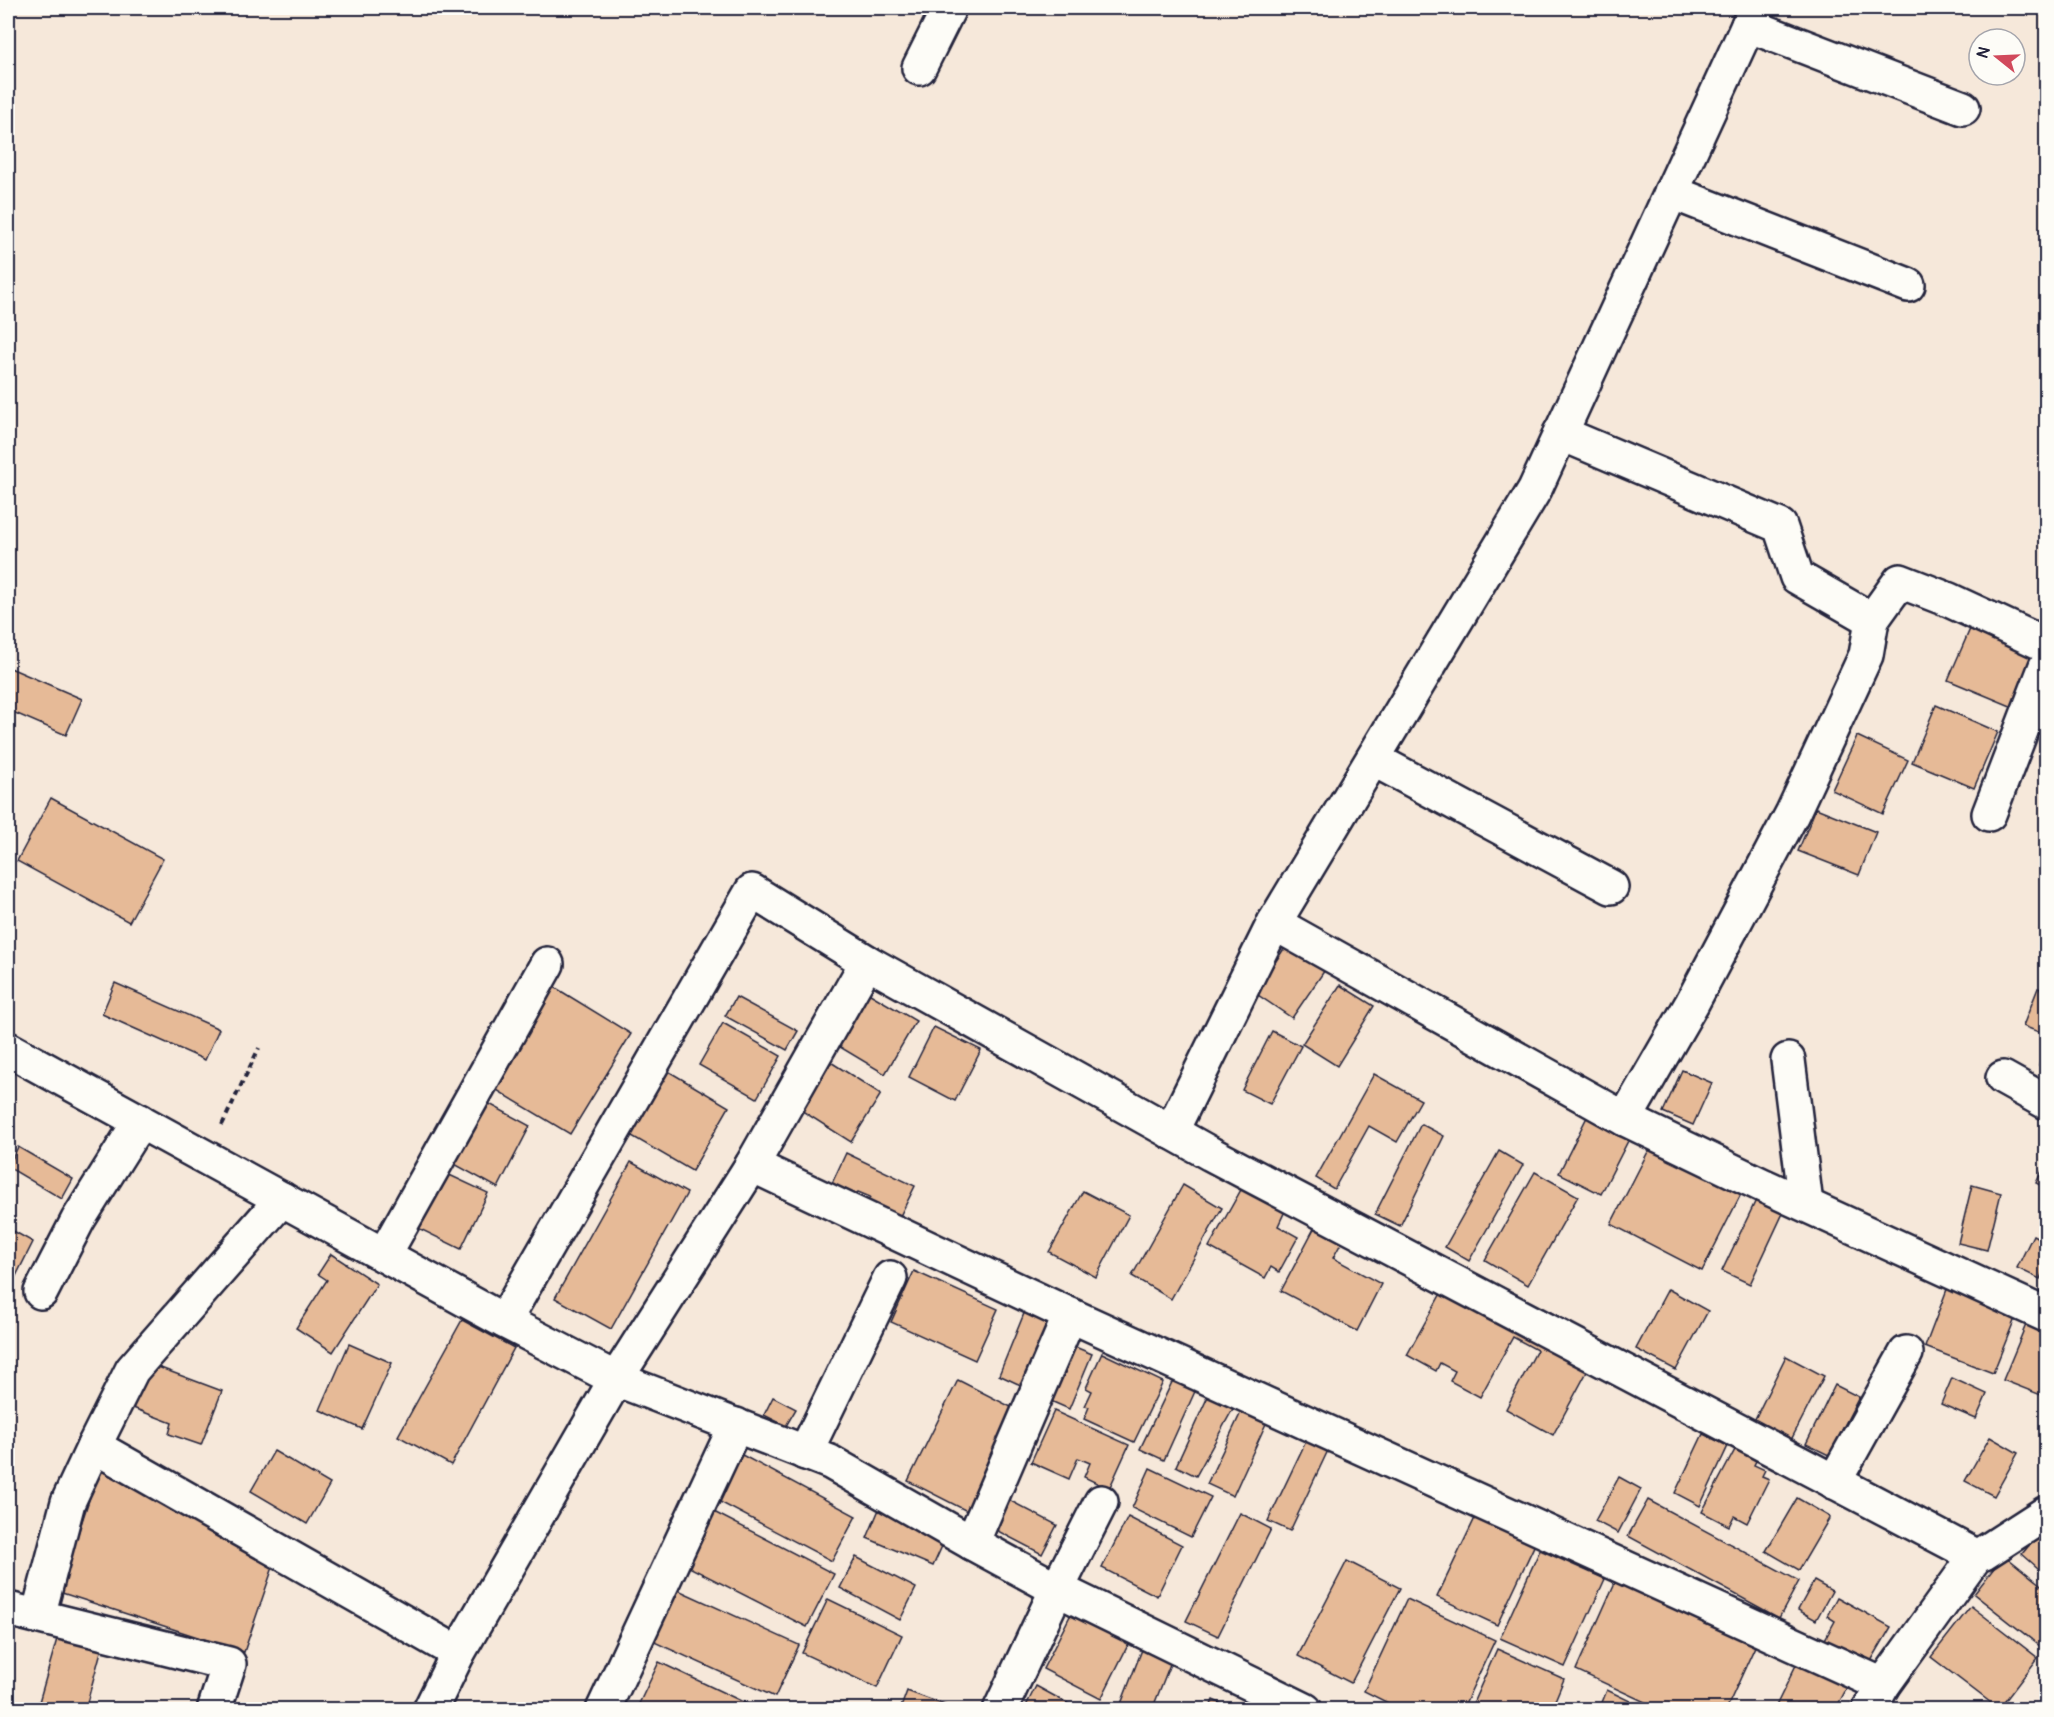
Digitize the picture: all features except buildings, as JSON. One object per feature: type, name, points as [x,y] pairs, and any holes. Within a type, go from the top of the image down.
[{"type":"street","points":[[919,68],[949,8]]},
{"type":"street","points":[[1171,1132],[1274,923],[1535,489],[1752,16],[1963,108]]},
{"type":"street","points":[[1671,192],[1908,285]]},
{"type":"street","points":[[1560,433],[1780,526],[1797,577],[1872,620]]},
{"type":"street","points":[[1625,1119],[1692,1003],[1792,814],[1866,655],[1872,620],[1900,581],[1949,600],[2046,645]]},
{"type":"street","points":[[1989,814],[2046,666]]},
{"type":"street","points":[[1373,759],[1611,887]]},
{"type":"street","points":[[504,1321],[752,891],[867,962],[1171,1132],[1976,1556]]},
{"type":"street","points":[[1274,923],[1625,1119],[2046,1315]]},
{"type":"street","points":[[430,1710],[458,1653],[616,1379],[752,1165],[867,962]]},
{"type":"street","points":[[384,1255],[547,964]]},
{"type":"street","points":[[8,1049],[504,1321],[616,1379],[830,1462],[1057,1589],[1305,1710]]},
{"type":"street","points":[[1788,1060],[1806,1204]]},
{"type":"street","points":[[2003,1078],[2046,1102]]},
{"type":"street","points":[[41,1292],[78,1220],[140,1121]]},
{"type":"street","points":[[752,1165],[1876,1697],[1976,1556],[2046,1513]]},
{"type":"street","points":[[214,1710],[229,1664],[23,1613],[94,1446],[132,1370],[282,1199]]},
{"type":"street","points":[[805,1453],[890,1278]]},
{"type":"street","points":[[972,1543],[1070,1315]]},
{"type":"street","points":[[1834,1482],[1906,1353]]},
{"type":"street","points":[[603,1710],[736,1425]]},
{"type":"street","points":[[94,1446],[458,1653]]},
{"type":"street","points":[[1000,1710],[1101,1502]]},
{"type":"path","points":[[206,1158],[259,1048]]}]
